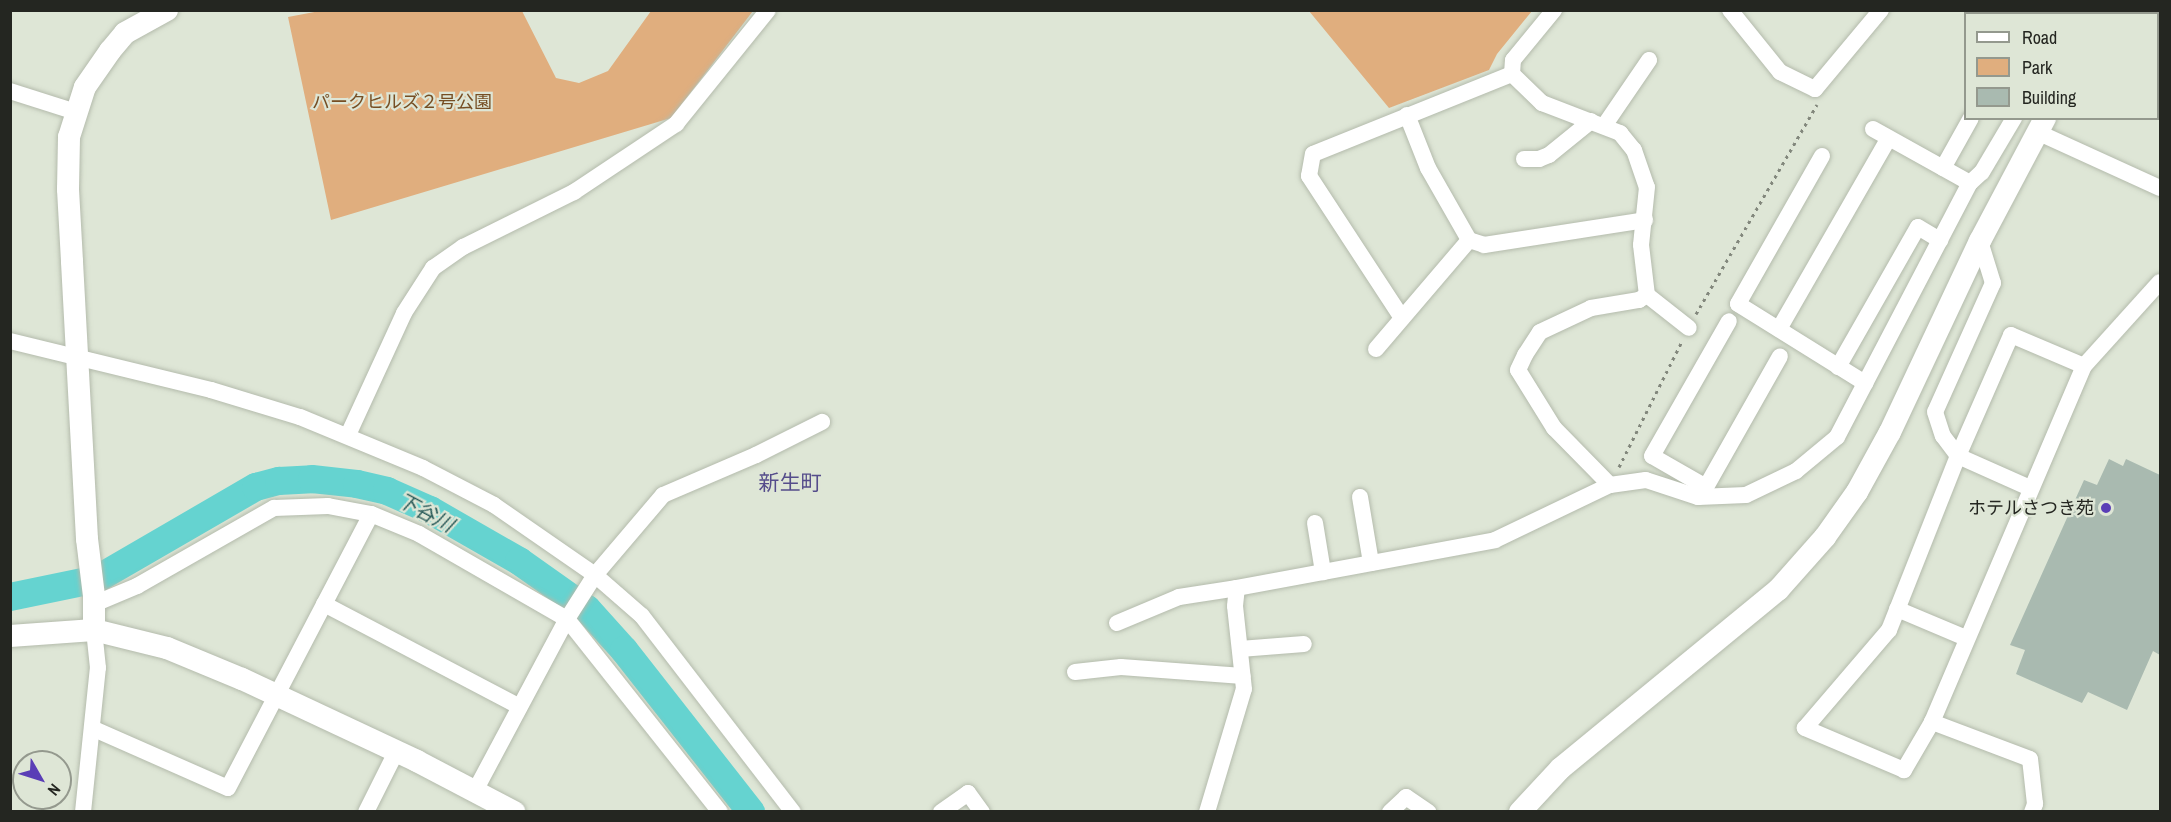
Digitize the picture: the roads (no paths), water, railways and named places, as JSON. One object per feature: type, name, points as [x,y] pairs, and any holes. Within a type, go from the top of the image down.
[{"type":"street","points":[[83,812],[94,729],[98,668],[87,539],[68,189],[69,137],[85,87],[97,67],[125,33],[167,10]]},
{"type":"street","points":[[348,435],[404,313],[433,268],[463,247],[574,192],[676,124],[768,10]]},
{"type":"street","points":[[1512,74],[1513,60],[1554,10]]},
{"type":"street","points":[[1730,10],[1780,72],[1815,89],[1874,13]]},
{"type":"street","points":[[1524,159],[1539,159],[1598,124],[1648,60]]},
{"type":"street","points":[[1402,318],[1309,176],[1313,154],[1407,114],[1512,74]]},
{"type":"street","points":[[1512,74],[1542,103],[1620,133],[1634,150],[1647,187],[1641,245],[1647,295],[1689,328]]},
{"type":"street","points":[[10,91],[76,112]]},
{"type":"street","points":[[1407,114],[1428,168],[1469,240],[1484,245],[1645,220]]},
{"type":"street","points":[[1943,168],[1970,120]]},
{"type":"street","points":[[1730,321],[1652,456],[1706,492],[1746,495],[1796,471],[1838,437],[1970,183],[1982,172],[2013,120]]},
{"type":"street","points":[[1520,812],[1561,768],[1778,590],[1825,537],[1857,492],[1890,432],[1980,241],[2041,125],[2160,188]]},
{"type":"street","points":[[1873,129],[1970,183]]},
{"type":"street","points":[[1779,329],[1889,138]]},
{"type":"street","points":[[1822,156],[1738,304],[1865,383]]},
{"type":"street","points":[[1838,367],[1917,227],[1940,240]]},
{"type":"street","points":[[1376,349],[1469,240]]},
{"type":"street","points":[[1980,241],[1993,283],[1935,412],[1943,436],[1958,456],[2030,488]]},
{"type":"street","points":[[2084,366],[2011,335],[1958,456],[1889,630],[1805,728],[1904,770],[1932,722],[2084,366],[2160,282]]},
{"type":"street","points":[[1610,484],[1554,428],[1518,370],[1540,332],[1591,308],[1639,300],[1647,295]]},
{"type":"street","points":[[10,341],[78,355],[114,368],[211,390],[348,435],[423,468],[494,505],[595,575],[642,616],[793,812]]},
{"type":"street","points":[[1117,623],[1179,597],[1495,540],[1610,484],[1646,480],[1698,497],[1706,492],[1780,356]]},
{"type":"street","points":[[475,791],[567,619],[595,575],[663,495],[756,455],[822,422]]},
{"type":"street","points":[[1360,496],[1371,563]]},
{"type":"street","points":[[94,600],[137,586],[274,508],[328,506],[371,514],[419,534],[567,619],[720,812]]},
{"type":"street","points":[[94,729],[228,788],[371,514]]},
{"type":"street","points":[[1315,523],[1323,572]]},
{"type":"street","points":[[1207,812],[1244,689],[1235,606],[1237,588]]},
{"type":"street","points":[[324,604],[520,707]]},
{"type":"street","points":[[1897,609],[1966,638]]},
{"type":"street","points":[[10,636],[94,630],[167,648],[276,695],[514,812]]},
{"type":"street","points":[[1240,649],[1304,644]]},
{"type":"street","points":[[1075,672],[1121,667],[1243,676]]},
{"type":"street","points":[[1932,722],[2030,759],[2035,804],[2032,812]]},
{"type":"street","points":[[366,812],[396,752]]},
{"type":"street","points":[[942,812],[968,793],[982,812]]},
{"type":"street","points":[[1390,812],[1406,797],[1428,812]]},
{"type":"waterway","name":"下谷川","points":[[10,597],[97,579],[256,487],[279,481],[312,479],[357,484],[387,491],[430,510],[519,561],[587,609],[624,650],[751,812]]},
{"type":"place","name":"ホテルさつき苑","points":[[2106,508]]},
{"type":"district","name":"新生町","points":[[790,483]]},
{"type":"park label","name":"パークヒルズ２号公園","points":[[402,102]]}]
